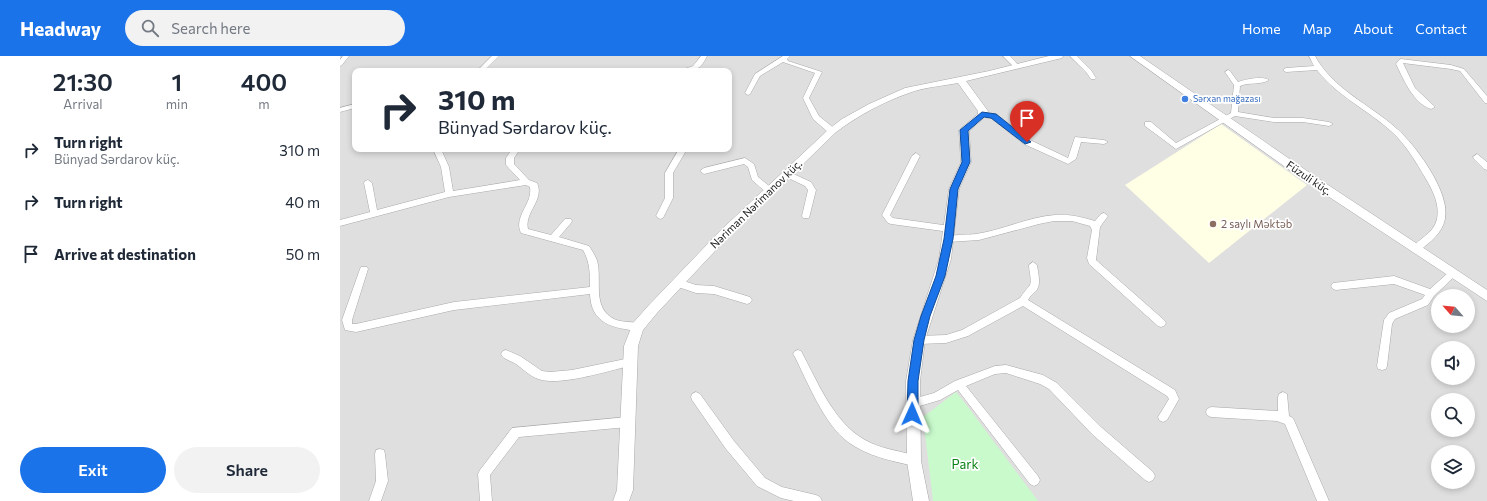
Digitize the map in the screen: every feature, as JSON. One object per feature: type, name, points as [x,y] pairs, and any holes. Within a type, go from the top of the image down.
[{"type":"street","points":[[340,64],[346,56]]},
{"type":"street","points":[[483,68],[496,56]]},
{"type":"street","points":[[695,68],[704,56]]},
{"type":"street","points":[[1006,56],[1017,67]]},
{"type":"street","name":"Nəriman Nərimanov küç.","points":[[621,501],[625,490],[631,346],[638,327],[653,309],[725,233],[832,131],[857,114],[898,94],[925,86],[961,80],[1059,56]]},
{"type":"street","points":[[1073,56],[1090,72],[1093,78]]},
{"type":"street","name":"Füzuli küç.","points":[[1134,56],[1223,119],[1452,274],[1487,296]]},
{"type":"street","points":[[1312,56],[1317,68],[1349,97],[1389,125],[1408,143],[1438,192],[1442,203],[1442,215],[1435,233],[1416,249]]},
{"type":"street","points":[[748,93],[754,79],[758,75],[786,58],[786,62],[819,72],[806,98],[816,117],[832,131]]},
{"type":"street","points":[[1431,107],[1418,98],[1413,92],[1399,64],[1404,58],[1462,70],[1487,101]]},
{"type":"street","points":[[1286,70],[1317,68]]},
{"type":"street","points":[[1228,72],[1237,85],[1234,114]]},
{"type":"street","points":[[961,80],[981,108],[982,115]]},
{"type":"street","points":[[1237,85],[1244,82],[1266,80]]},
{"type":"street","points":[[340,110],[352,107]]},
{"type":"street","points":[[1148,124],[1176,147],[1234,114],[1274,120],[1303,120],[1329,124]]},
{"type":"street","points":[[921,501],[914,461],[913,381],[919,340],[940,276],[949,234],[954,189],[966,162],[964,130],[982,115],[993,116],[1027,142],[1068,161],[1072,159],[1078,139],[1104,142]]},
{"type":"street","points":[[437,152],[444,167],[449,194]]},
{"type":"street","points":[[514,152],[510,158],[510,165],[526,182],[534,185],[536,190],[535,197],[523,220],[522,226],[524,231],[586,248],[591,253],[594,260],[593,298],[601,316],[613,323],[638,327]]},
{"type":"street","points":[[660,216],[669,198],[669,173],[681,152]]},
{"type":"street","points":[[916,156],[904,183],[893,198],[886,215],[891,221],[972,239],[1052,219],[1072,218],[1096,226]]},
{"type":"street","points":[[1477,157],[1487,167]]},
{"type":"street","points":[[704,171],[745,161],[751,166],[755,178],[770,191]]},
{"type":"street","points":[[787,174],[808,184],[812,190],[806,216]]},
{"type":"street","points":[[340,223],[449,194],[526,182]]},
{"type":"street","points":[[368,183],[374,214]]},
{"type":"street","points":[[1104,216],[1096,226],[1091,258],[1092,262],[1161,323]]},
{"type":"street","points":[[553,239],[568,221]]},
{"type":"street","points":[[919,340],[946,339],[965,332],[1023,301],[1027,293],[1033,289],[1035,283],[1033,265]]},
{"type":"street","points":[[364,269],[347,320],[348,327],[356,328],[454,306],[594,290]]},
{"type":"street","points":[[1435,289],[1452,274]]},
{"type":"street","points":[[1336,286],[1394,280],[1431,293],[1426,302],[1392,316],[1387,323],[1382,366]]},
{"type":"street","points":[[678,283],[696,289],[714,290],[747,300]]},
{"type":"street","points":[[1023,301],[1171,393],[1174,399],[1163,417]]},
{"type":"street","points":[[506,354],[515,357],[541,376],[555,376],[630,362]]},
{"type":"street","points":[[798,354],[831,414],[850,437],[881,453],[914,461]]},
{"type":"street","points":[[913,403],[936,397],[959,384],[995,370],[1006,369],[1043,380],[1053,386],[1097,431],[1149,476]]},
{"type":"street","points":[[959,384],[1034,480]]},
{"type":"street","points":[[696,397],[730,445],[761,482],[781,492],[816,501]]},
{"type":"street","points":[[1282,397],[1284,417]]},
{"type":"street","points":[[1211,412],[1284,417],[1289,421],[1323,501]]},
{"type":"street","points":[[486,501],[484,474],[487,468],[516,432],[628,422]]},
{"type":"street","points":[[375,501],[382,481],[380,454]]},
{"type":"shaded area","points":[[340,56],[1487,56],[1487,501],[340,501]]},
{"type":"shaded area","name":"2 saylı Məktəb","points":[[1221,124],[1307,185],[1209,263],[1125,185]]},
{"type":"green space","name":"Park","points":[[956,392],[1038,501],[933,501],[923,417]]},
{"type":"place","name":"Sərxan mağazası","points":[[1185,99]]},
{"type":"place","name":"2 saylı Məktəb","points":[[1213,224]]},
{"type":"route","points":[[912,414],[913,381],[919,340],[926,316],[936,291],[944,259],[954,189],[966,162],[964,130],[982,115],[993,116],[1027,142]]}]
